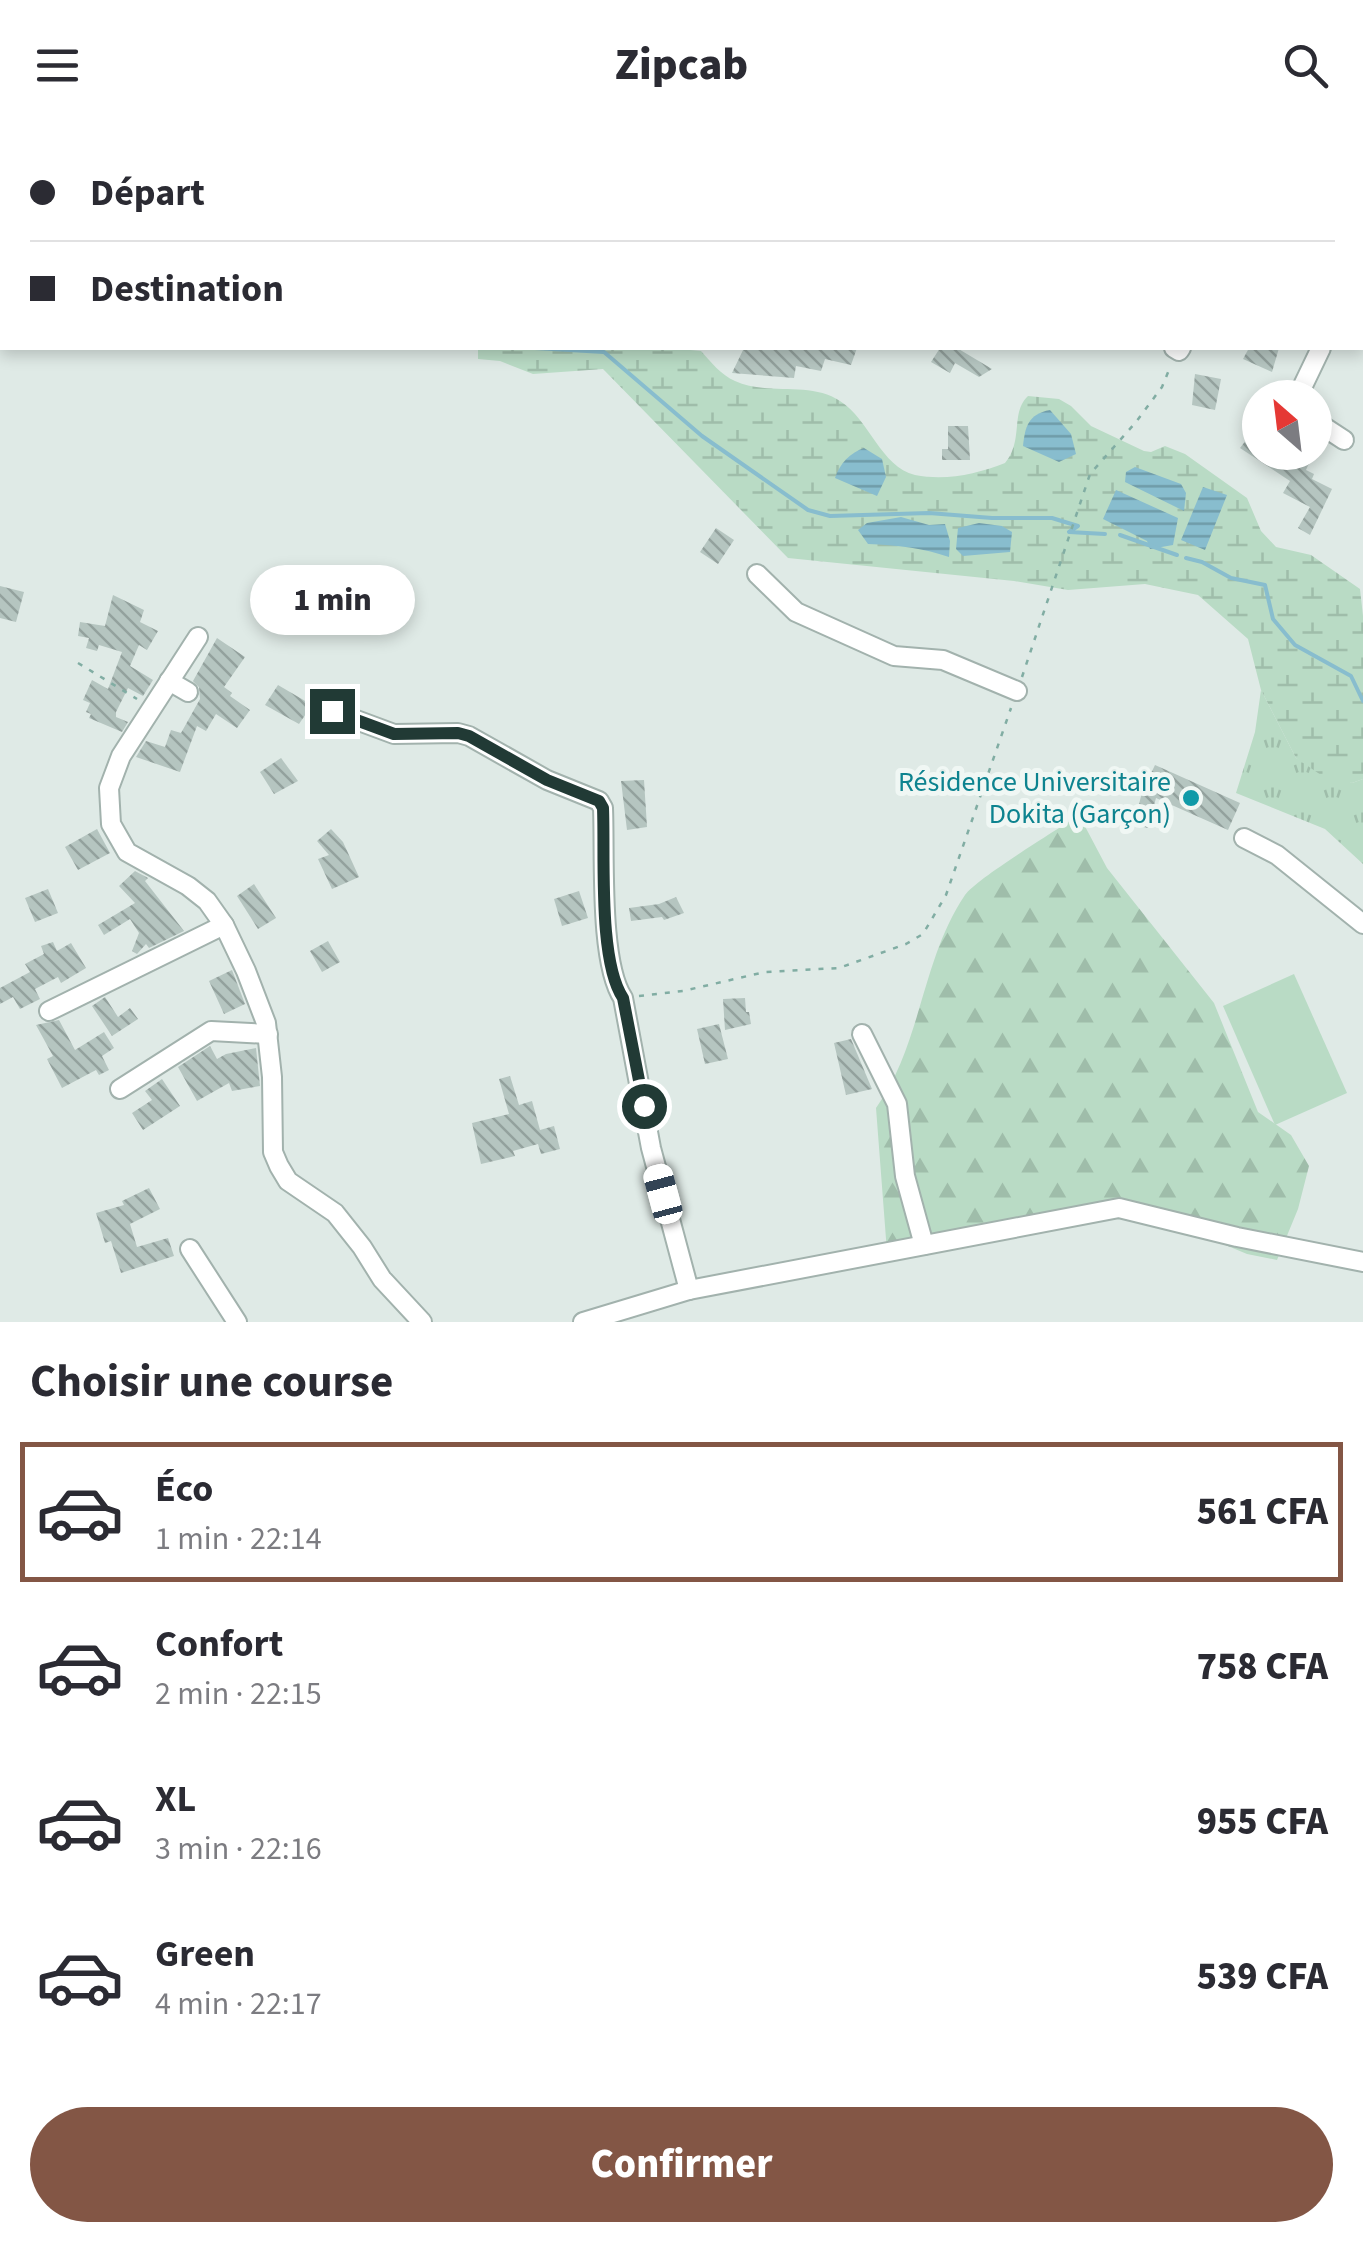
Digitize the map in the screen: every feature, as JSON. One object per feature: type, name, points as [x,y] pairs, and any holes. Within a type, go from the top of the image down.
[{"type":"street","points":[[1306,380],[1320,350]]},
{"type":"street","points":[[1332,432],[1344,440]]},
{"type":"street","points":[[757,574],[796,612],[894,656],[943,660],[1018,691]]},
{"type":"street","points":[[200,645],[152,706],[122,756],[109,788],[111,824],[126,852],[188,886],[207,901],[224,925],[246,971],[268,1034],[274,1152],[279,1166],[288,1181],[335,1213],[362,1246],[382,1280],[422,1322]]},
{"type":"street","points":[[170,681],[188,692]]},
{"type":"street","points":[[332,711],[394,734],[469,736],[547,780],[599,801],[603,808],[610,948],[617,988],[623,998],[650,1148],[688,1290]]},
{"type":"street","points":[[1244,838],[1277,855],[1363,924]]},
{"type":"street","points":[[49,1011],[224,925]]},
{"type":"street","points":[[120,1090],[210,1031],[268,1034]]},
{"type":"street","points":[[862,1034],[897,1104],[905,1176],[924,1245]]},
{"type":"street","points":[[582,1322],[688,1290],[1119,1208],[1363,1262]]},
{"type":"street","points":[[190,1248],[237,1322]]},
{"type":"path","points":[[623,998],[684,991],[765,972],[839,968],[924,934],[946,895],[1090,474],[1162,387],[1178,350]]},
{"type":"path","points":[[78,663],[115,688],[152,706]]},
{"type":"green space","points":[[478,350],[701,351],[735,381],[761,388],[816,392],[840,401],[893,463],[915,475],[961,475],[1005,463],[1014,445],[1019,410],[1028,396],[1059,399],[1091,426],[1144,451],[1165,446],[1185,454],[1247,498],[1261,531],[1276,547],[1311,555],[1360,589],[1363,779],[1352,783],[1321,775],[1296,758],[1261,690],[1248,639],[1198,595],[1145,584],[1068,590],[788,558],[603,369],[533,374],[500,361],[478,359]]},
{"type":"green space","points":[[1261,690],[1296,758],[1352,783],[1363,779],[1363,864],[1325,829],[1236,793],[1255,732]]},
{"type":"green space","points":[[1079,815],[1107,868],[1214,1003],[1258,1112],[1291,1135],[1309,1166],[1298,1209],[1277,1260],[1247,1254],[1163,1219],[1121,1208],[887,1252],[876,1108],[903,1057],[950,920],[972,887]]},
{"type":"green space","points":[[1294,974],[1347,1093],[1275,1125],[1223,1006]]},
{"type":"water","points":[[1050,410],[1071,434],[1076,454],[1059,462],[1023,446],[1029,422]]},
{"type":"water","points":[[864,448],[882,459],[886,477],[877,496],[835,478],[846,459]]},
{"type":"water","points":[[1135,467],[1181,484],[1186,493],[1184,511],[1125,482],[1126,472]]},
{"type":"water","points":[[1203,487],[1227,495],[1205,550],[1181,540]]},
{"type":"water","points":[[1116,490],[1178,518],[1173,545],[1150,549],[1147,541],[1103,519]]},
{"type":"water","points":[[901,517],[929,525],[945,524],[949,557],[868,544],[858,530],[867,523]]},
{"type":"water","points":[[979,523],[1002,526],[1012,532],[1010,552],[963,556],[956,549],[958,528]]},
{"type":"building","points":[[743,350],[856,350],[851,365],[825,359],[821,371],[796,366],[794,378],[732,373]]},
{"type":"building","points":[[939,350],[960,350],[992,369],[979,377],[955,363],[950,373],[931,362]]},
{"type":"building","points":[[1248,350],[1278,350],[1272,372],[1243,359]]},
{"type":"building","points":[[1195,374],[1221,379],[1215,410],[1192,405]]},
{"type":"building","points":[[948,426],[968,426],[970,460],[942,460],[942,449],[948,449]]},
{"type":"building","points":[[1273,470],[1306,470],[1314,474],[1312,479],[1332,489],[1310,535],[1298,528],[1310,507],[1283,493],[1290,481]]},
{"type":"building","points":[[716,528],[734,540],[718,564],[700,552]]},
{"type":"building","points":[[0,586],[24,592],[16,622],[0,618]]},
{"type":"building","points":[[113,595],[144,610],[140,622],[158,631],[147,650],[139,645],[130,666],[153,680],[143,696],[128,688],[116,712],[116,717],[128,722],[122,732],[89,718],[91,714],[86,712],[90,703],[83,700],[92,680],[108,689],[122,652],[99,645],[97,651],[86,648],[89,638],[78,636],[80,622],[105,626]]},
{"type":"building","points":[[217,638],[245,657],[224,687],[250,710],[237,728],[216,714],[206,731],[197,726],[180,772],[136,757],[146,741],[165,747],[171,730],[181,733],[200,699],[199,687],[193,681]]},
{"type":"building","points":[[278,685],[312,705],[299,724],[265,705]]},
{"type":"building","points":[[281,758],[298,781],[274,794],[260,772]]},
{"type":"building","name":"Résidence Universitaire Dokita (Garçon)","points":[[1155,765],[1240,803],[1228,830],[1156,798],[1148,828],[1134,825],[1142,792]]},
{"type":"building","points":[[644,780],[647,827],[627,830],[621,781]]},
{"type":"building","points":[[97,829],[110,853],[78,870],[65,847]]},
{"type":"building","points":[[331,829],[343,842],[359,877],[332,889],[318,859],[329,855],[317,841]]},
{"type":"building","points":[[135,871],[148,878],[145,881],[184,931],[149,948],[146,944],[137,954],[132,951],[139,933],[130,919],[104,935],[98,925],[135,903],[119,886]]},
{"type":"building","points":[[254,884],[276,918],[258,929],[237,896]]},
{"type":"building","points":[[48,889],[58,913],[35,922],[25,898]]},
{"type":"building","points":[[579,891],[588,918],[562,926],[554,899]]},
{"type":"building","points":[[676,897],[684,913],[664,920],[662,917],[631,921],[629,908]]},
{"type":"building","points":[[328,941],[340,962],[322,972],[310,951]]},
{"type":"building","points":[[53,942],[57,951],[71,943],[86,968],[61,983],[58,977],[35,989],[40,999],[20,1009],[13,997],[0,1004],[0,988],[30,972],[25,964],[44,954],[41,946]]},
{"type":"building","points":[[232,970],[245,1004],[224,1014],[209,981]]},
{"type":"building","points":[[105,997],[118,1017],[130,1008],[138,1019],[112,1036],[92,1006]]},
{"type":"building","points":[[745,998],[751,1024],[725,1030],[723,999]]},
{"type":"building","points":[[59,1020],[75,1050],[104,1032],[114,1048],[102,1056],[109,1070],[99,1075],[96,1070],[62,1088],[47,1059],[53,1056],[36,1025]]},
{"type":"building","points":[[719,1024],[728,1059],[705,1064],[697,1029]]},
{"type":"building","points":[[851,1039],[872,1089],[846,1095],[834,1043]]},
{"type":"building","points":[[210,1046],[217,1059],[256,1048],[260,1086],[232,1091],[229,1083],[197,1101],[178,1067]]},
{"type":"building","points":[[510,1076],[519,1105],[532,1101],[540,1130],[554,1126],[560,1149],[541,1154],[538,1144],[513,1151],[515,1156],[481,1164],[472,1123],[509,1114],[499,1079]]},
{"type":"building","points":[[162,1079],[180,1106],[143,1130],[132,1113],[152,1100],[145,1091]]},
{"type":"building","points":[[149,1188],[160,1209],[130,1224],[137,1247],[168,1238],[174,1256],[121,1273],[111,1241],[105,1243],[96,1213],[124,1205],[122,1201]]},
{"type":"waterway","points":[[570,350],[604,352],[702,436],[808,510],[830,516],[929,513],[1052,518],[1078,526],[1069,532],[1105,534]]},
{"type":"waterway","points":[[1120,535],[1177,555]]},
{"type":"waterway","points":[[1186,558],[1231,578],[1265,585],[1273,619],[1295,645],[1351,676],[1363,701]]},
{"type":"place","name":"Résidence Universitaire Dokita (Garçon)","points":[[1191,798]]},
{"type":"route","points":[[332,711],[394,734],[469,736],[547,780],[599,801],[603,808],[612,969],[623,998],[644,1106]]}]
